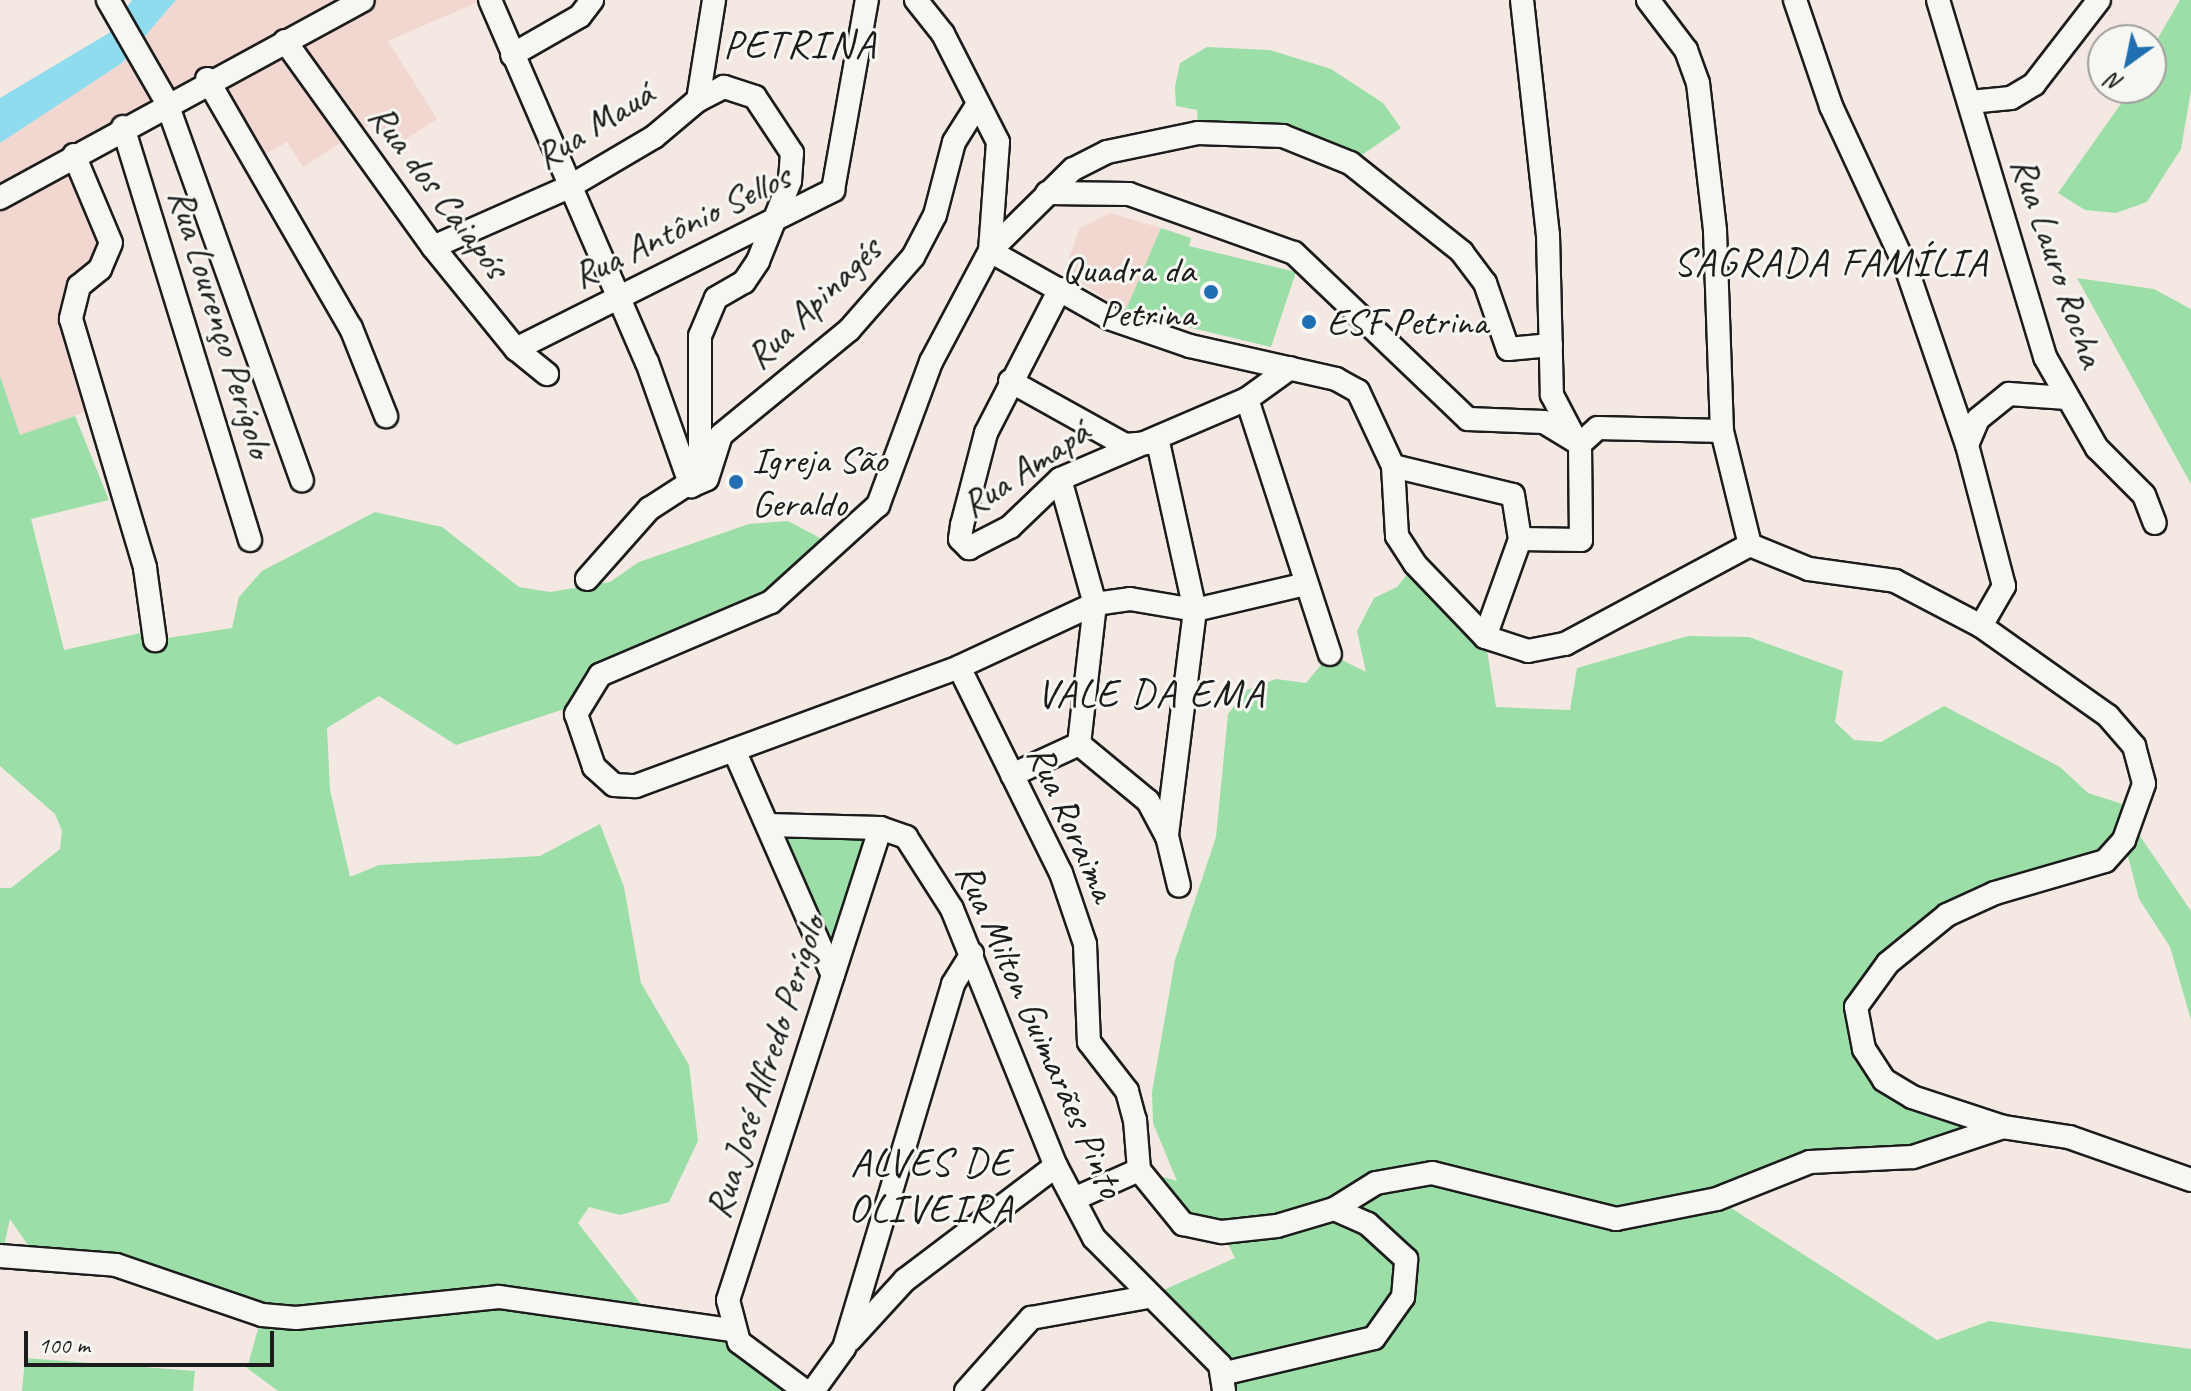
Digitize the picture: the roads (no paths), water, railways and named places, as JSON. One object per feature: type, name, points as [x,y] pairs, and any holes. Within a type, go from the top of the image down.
[{"type":"street","points":[[0,198],[166,101],[363,0]]},
{"type":"street","points":[[490,0],[569,187],[619,294],[691,486]]},
{"type":"street","points":[[512,55],[580,16],[592,0]]},
{"type":"street","name":"Rua Mauá","points":[[433,247],[569,187],[654,137],[698,100],[714,0]]},
{"type":"street","name":"Rua Antônio Sellos","points":[[516,349],[619,294],[773,224],[833,190],[867,0]]},
{"type":"street","points":[[916,0],[978,104],[1000,155],[990,251]]},
{"type":"street","points":[[1520,539],[1581,540],[1580,444],[1552,395],[1546,220],[1522,0]]},
{"type":"street","points":[[1648,0],[1686,50],[1698,83],[1715,231],[1722,431],[1750,545]]},
{"type":"street","points":[[1795,0],[1831,106],[1907,270],[1967,445],[2004,586],[1981,626]]},
{"type":"street","name":"Rua Lauro Rocha","points":[[1938,0],[2045,357],[2067,398],[2111,465],[2144,495],[2155,523]]},
{"type":"street","points":[[1970,102],[2011,98],[2034,84],[2099,0]]},
{"type":"street","points":[[111,5],[166,101],[302,480]]},
{"type":"street","name":"Rua dos Caiapós","points":[[285,41],[433,247],[516,349],[547,374]]},
{"type":"street","points":[[207,79],[351,328],[386,416]]},
{"type":"street","points":[[587,579],[649,509],[691,486],[705,450],[695,359],[700,336],[716,298],[744,282],[773,224],[792,153],[777,121],[755,97],[724,87],[698,100]]},
{"type":"street","name":"Rua Apinagés","points":[[691,486],[707,479],[721,435],[849,330],[913,257],[935,215],[954,142],[978,104]]},
{"type":"street","name":"Rua Lourenço Perígolo","points":[[123,127],[250,540]]},
{"type":"street","points":[[1302,585],[1195,610],[1130,599],[1095,604],[959,667],[636,786],[614,785],[580,740],[579,704],[615,667],[771,602],[846,539],[886,489],[931,362],[990,251],[1073,169],[1144,141],[1239,132],[1283,136],[1350,163],[1462,252],[1485,283],[1508,349],[1551,345]]},
{"type":"street","points":[[74,155],[111,243],[100,269],[79,286],[71,319],[145,568],[155,640]]},
{"type":"street","points":[[1047,193],[1129,194],[1294,253],[1468,419],[1544,422],[1580,444]]},
{"type":"street","points":[[990,251],[1145,332],[1259,359],[1358,391],[1393,466],[1397,536],[1443,599],[1485,637],[1528,651],[1565,644],[1750,545]]},
{"type":"street","name":"Rua Amapá","points":[[1060,289],[1010,381],[986,433],[960,539],[969,548],[987,544],[1060,479],[1125,445],[1247,399],[1290,368]]},
{"type":"street","points":[[1010,381],[1125,445],[1158,442],[1195,610],[1167,836]]},
{"type":"street","points":[[1967,445],[1978,419],[2009,394],[2067,398]]},
{"type":"street","points":[[1247,399],[1276,474],[1302,585],[1330,654]]},
{"type":"street","points":[[1580,444],[1598,428],[1722,431]]},
{"type":"street","points":[[1393,466],[1513,495],[1520,539],[1485,637]]},
{"type":"street","points":[[1060,479],[1095,604],[1079,744]]},
{"type":"street","points":[[1750,545],[1809,569],[1855,569],[1895,581],[1981,626],[2108,716],[2134,746],[2144,784],[2124,840],[2105,861],[1947,915],[1888,963],[1856,1007],[1854,1026],[1884,1080],[1912,1097],[2003,1127],[2069,1137],[2191,1180]]},
{"type":"street","name":"Rua Roraima","points":[[959,667],[1061,873],[1085,944],[1089,1042],[1127,1091],[1139,1170]]},
{"type":"street","points":[[1012,775],[1079,744]]},
{"type":"street","points":[[1079,744],[1148,801],[1167,836],[1179,886]]},
{"type":"street","points":[[734,750],[833,975]]},
{"type":"street","name":"Rua Milton Guimarães Pinto","points":[[768,825],[880,828],[906,837],[933,871],[972,954],[1056,1166],[1094,1238],[1225,1382]]},
{"type":"street","name":"Rua José Alfredo Perígolo","points":[[730,1330],[738,1265],[880,828]]},
{"type":"street","points":[[844,1348],[953,984],[972,954]]},
{"type":"street","points":[[1074,1199],[1139,1170],[1183,1224],[1209,1229],[1277,1226],[1334,1209],[1376,1183],[1432,1173],[1616,1219],[1652,1217],[1810,1162],[1913,1157],[2003,1127]]},
{"type":"street","points":[[813,1391],[844,1348],[905,1280],[1056,1166]]},
{"type":"street","points":[[1225,1382],[1374,1338],[1403,1297],[1406,1259],[1368,1224],[1334,1209]]},
{"type":"street","points":[[0,1256],[116,1265],[262,1315],[296,1318],[499,1297],[730,1330],[805,1391]]},
{"type":"street","points":[[966,1391],[1031,1318],[1148,1297]]},
{"type":"water","points":[[132,0],[176,0],[122,63],[0,143],[0,98],[109,33]]},
{"type":"place","name":"Quadra da Petrina","points":[[1211,292]]},
{"type":"place","name":"ESF Petrina","points":[[1309,322]]},
{"type":"place","name":"Igreja São Geraldo","points":[[736,482]]},
{"type":"district","name":"PETRINA","points":[[800,44]]},
{"type":"district","name":"SAGRADA FAMÍLIA","points":[[1831,262]]},
{"type":"district","name":"VALE DA EMA","points":[[1151,693]]},
{"type":"district","name":"ALVES DE OLIVEIRA","points":[[931,1185]]}]
